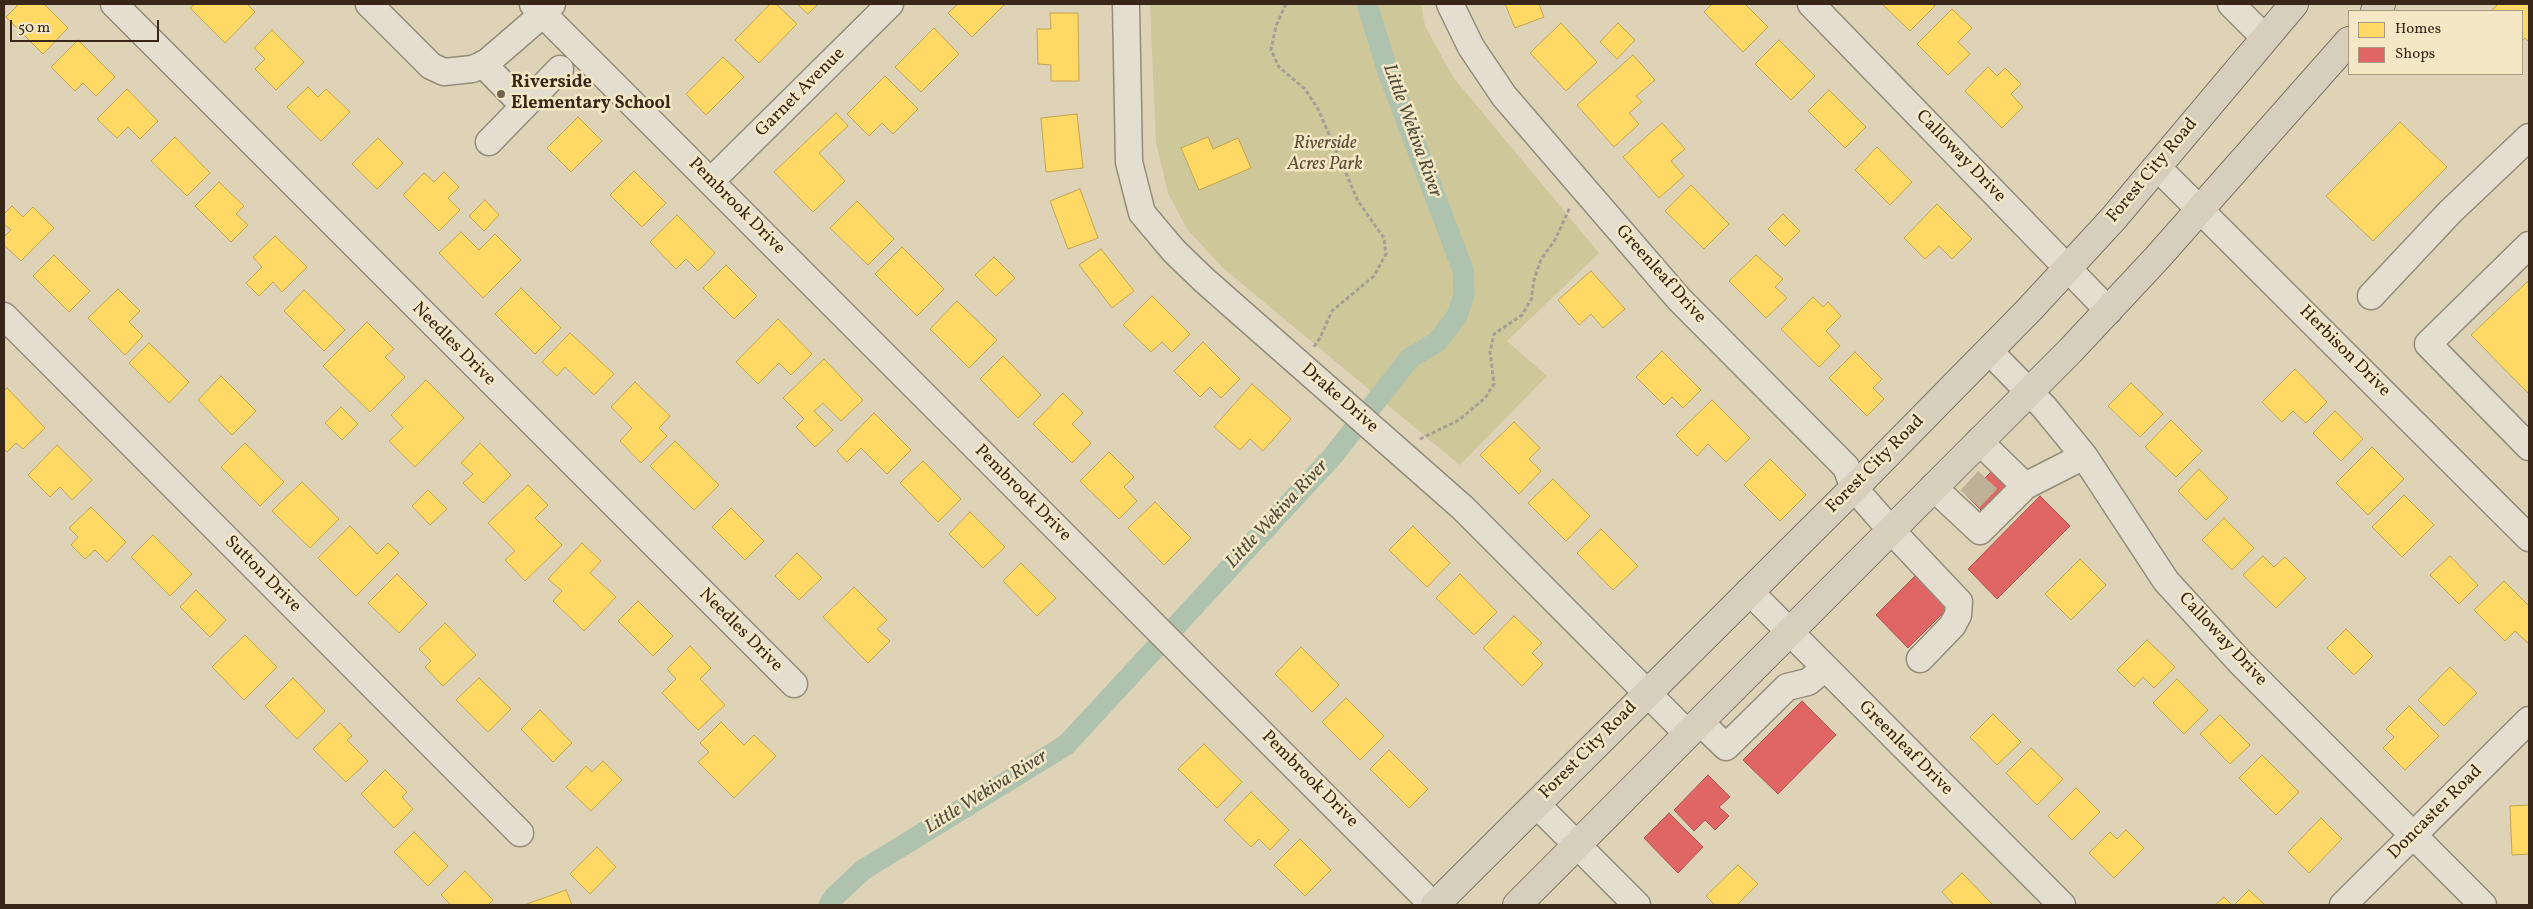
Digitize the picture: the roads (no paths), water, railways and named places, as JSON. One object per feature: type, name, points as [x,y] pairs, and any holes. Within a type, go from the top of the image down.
[{"type":"main road","name":"Forest City Road","points":[[1434,905],[1854,488],[1989,351],[2068,268],[2157,167],[2294,4]]},
{"type":"main road","points":[[1517,905],[2109,311],[2348,42]]},
{"type":"street","name":"Needles Drive","points":[[114,4],[794,684]]},
{"type":"street","points":[[369,4],[431,66],[444,72],[472,69],[483,64],[512,42],[543,7]]},
{"type":"street","name":"Garnet Avenue","points":[[711,181],[890,4]]},
{"type":"street","name":"Drake Drive","points":[[1126,4],[1129,162],[1142,213],[1174,251],[1204,280],[1463,508],[1647,693],[1694,728],[1726,747],[1772,701]]},
{"type":"street","name":"Greenleaf Drive","points":[[1450,4],[1471,47],[1504,96],[1679,299],[1846,467],[1854,488],[1959,602],[1958,615],[1952,626],[1920,660]]},
{"type":"street","name":"Calloway Drive","points":[[1811,4],[2109,311]]},
{"type":"street","points":[[2231,4],[2265,38]]},
{"type":"street","name":"Pembrook Drive","points":[[543,7],[611,83],[1434,905]]},
{"type":"street","points":[[483,64],[524,106]]},
{"type":"street","points":[[489,142],[560,69]]},
{"type":"street","points":[[2371,296],[2450,212],[2529,137]]},
{"type":"street","name":"Herbison Drive","points":[[2157,167],[2529,538]]},
{"type":"street","points":[[2529,245],[2428,344],[2529,447]]},
{"type":"street","name":"Sutton Drive","points":[[4,316],[520,833]]},
{"type":"street","name":"Calloway Drive","points":[[1989,351],[2029,392],[2084,456],[2166,581],[2240,662],[2483,905]]},
{"type":"street","points":[[1979,441],[2000,468],[2025,486]]},
{"type":"street","points":[[1933,487],[1964,504],[1980,531],[2025,486],[2084,456]]},
{"type":"street","name":"Greenleaf Drive","points":[[1749,591],[2062,905]]},
{"type":"street","points":[[1746,675],[1772,701],[1787,687],[1808,682],[1824,668]]},
{"type":"street","name":"Doncaster Road","points":[[2343,905],[2529,720]]},
{"type":"street","points":[[1536,804],[1637,905]]},
{"type":"waterway","name":"Little Wekiva River","points":[[829,905],[834,897],[863,870],[1066,745],[1332,457],[1410,358],[1437,342],[1457,316],[1464,295],[1463,270],[1388,72],[1367,4]]},
{"type":"tunnel","points":[[1970,499],[1996,471]]},
{"type":"place","name":"Riverside Elementary School","points":[[501,94]]},
{"type":"park label","name":"Riverside Acres Park","points":[[1325,155]]}]
